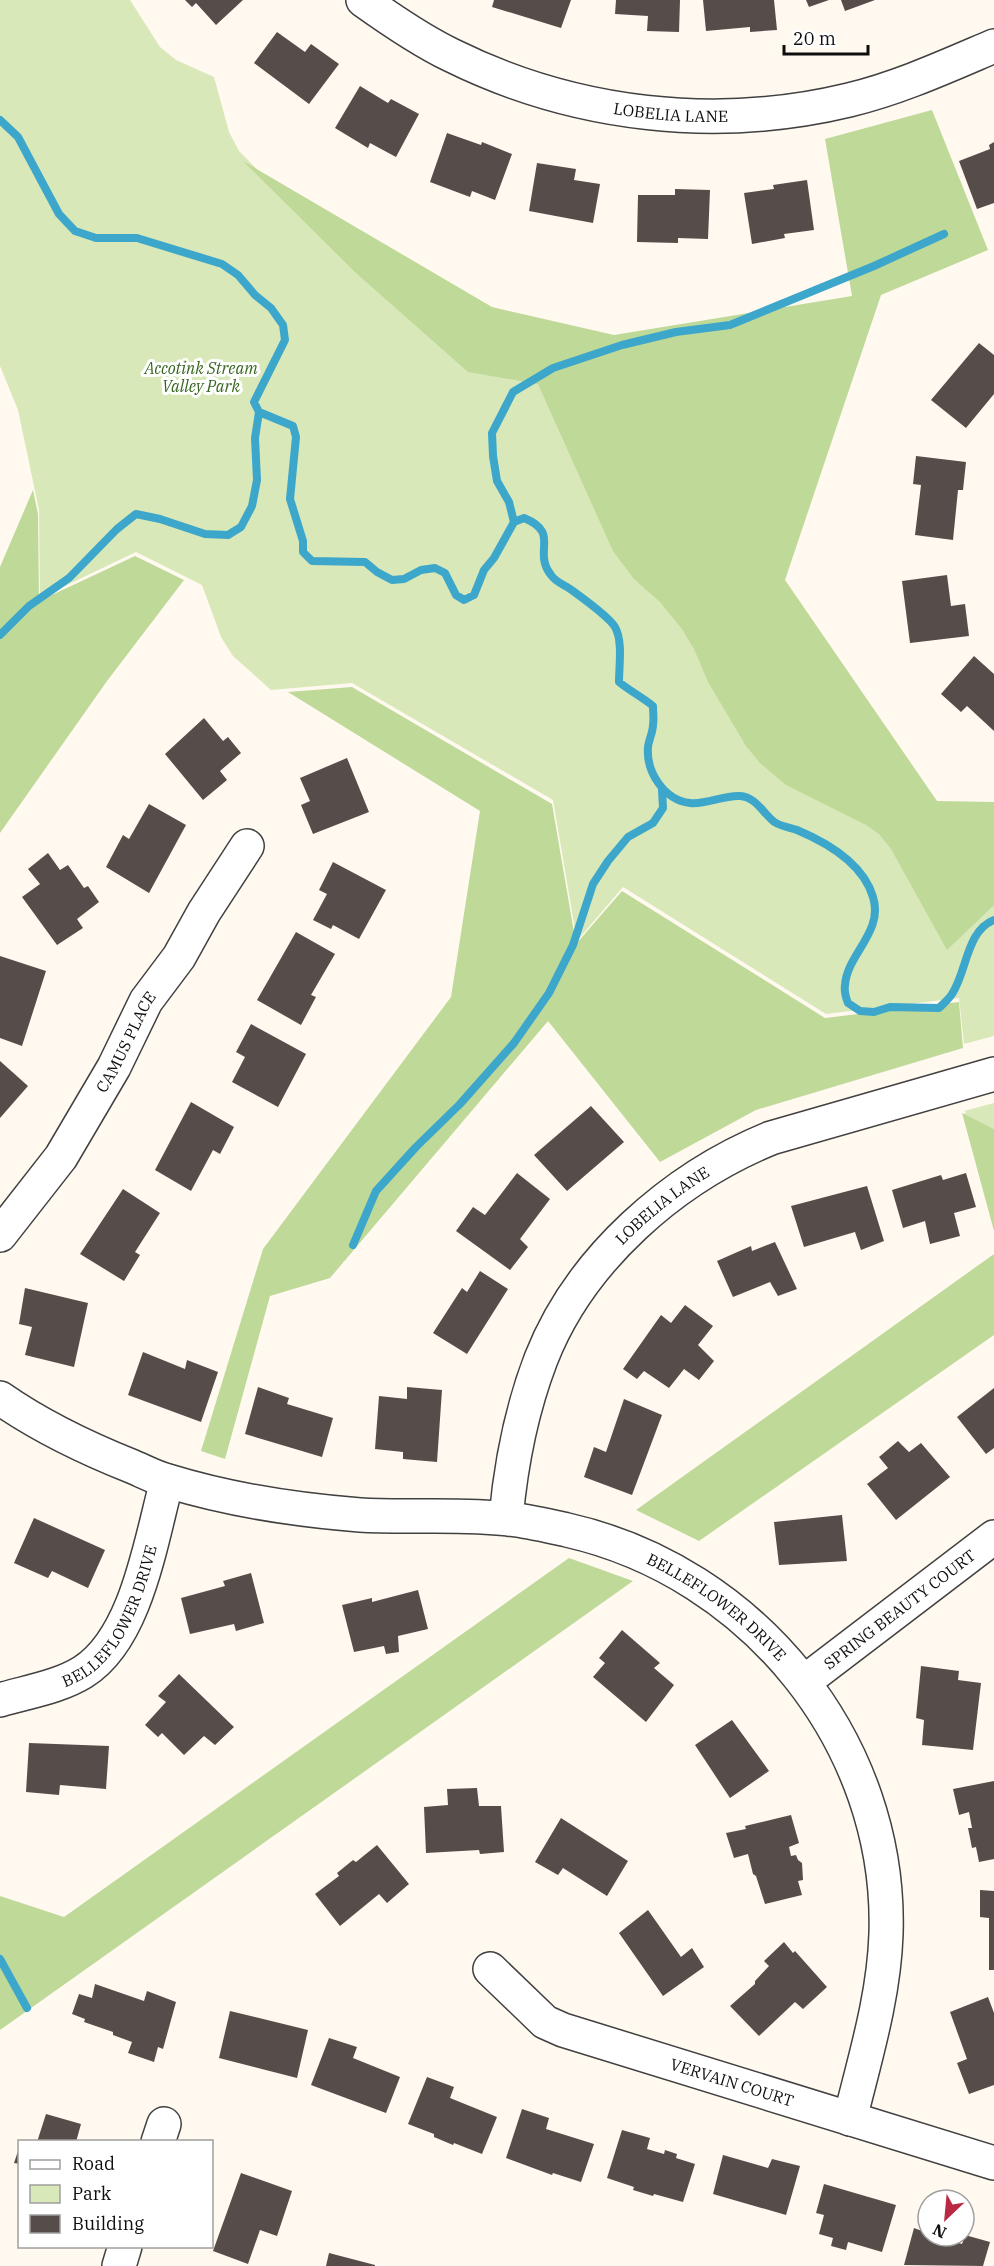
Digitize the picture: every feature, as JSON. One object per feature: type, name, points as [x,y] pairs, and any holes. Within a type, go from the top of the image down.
[{"type":"street","name":"LOBELIA LANE","points":[[363,0],[403,28],[451,55],[501,78],[553,95],[612,108],[667,115],[717,117],[762,114],[829,104],[913,80],[994,46]]},
{"type":"street","name":"CAMUS PLACE","points":[[0,1235],[61,1157],[114,1067],[146,1001],[179,957],[204,912],[247,846]]},
{"type":"street","name":"LOBELIA LANE","points":[[506,1518],[513,1453],[523,1413],[542,1358],[564,1314],[592,1273],[628,1232],[692,1178],[744,1149],[771,1138],[994,1074]]},
{"type":"street","name":"BELLEFLOWER DRIVE","points":[[0,1398],[48,1428],[106,1456],[167,1481],[228,1496],[297,1509],[362,1515],[506,1518],[568,1530],[616,1543],[680,1573],[717,1596],[761,1633],[804,1682],[849,1757],[871,1816],[883,1879],[886,1933],[882,1981],[873,2029],[850,2119]]},
{"type":"street","name":"BELLEFLOWER DRIVE","points":[[0,1700],[52,1685],[83,1672],[114,1642],[129,1611],[143,1572],[167,1481]]},
{"type":"street","name":"SPRING BEAUTY COURT","points":[[804,1682],[994,1538]]},
{"type":"street","name":"VERVAIN COURT","points":[[490,1969],[545,2022],[562,2030],[994,2163]]},
{"type":"street","points":[[119,2266],[125,2248]]},
{"type":"green space","name":"Accotink Stream Valley Park","points":[[0,0],[130,0],[160,47],[176,60],[214,77],[229,132],[239,151],[339,252],[539,380],[866,821],[994,902],[994,1036],[964,1044],[959,998],[826,1014],[623,887],[577,941],[553,800],[352,683],[271,690],[233,656],[221,637],[202,585],[136,552],[40,598],[39,510],[18,410],[0,366]]},
{"type":"green space","points":[[932,110],[988,250],[881,295],[785,580],[937,801],[994,802],[994,905],[947,950],[891,849],[879,834],[866,825],[786,785],[760,763],[746,746],[708,682],[694,649],[682,629],[660,602],[634,579],[613,551],[538,384],[468,372],[356,273],[243,161],[492,307],[614,335],[852,296],[825,139]]},
{"type":"green space","points":[[33,490],[38,514],[39,601],[135,556],[184,580],[107,681],[0,833],[0,567]]},
{"type":"green space","points":[[352,687],[552,804],[576,944],[622,891],[825,1018],[959,1002],[963,1048],[756,1110],[660,1162],[548,1021],[330,1278],[270,1296],[225,1459],[201,1451],[263,1249],[451,997],[480,811],[288,692]]},
{"type":"green space","points":[[994,1103],[994,1129],[963,1115],[966,1112],[964,1111]]},
{"type":"green space","points":[[962,1113],[994,1129],[994,1231]]},
{"type":"green space","points":[[994,1254],[994,1335],[699,1541],[636,1510]]},
{"type":"green space","points":[[569,1558],[633,1581],[0,2030],[0,1896],[64,1917]]},
{"type":"building","points":[[185,0],[243,0],[216,25],[196,3],[192,7]]},
{"type":"building","points":[[494,0],[571,0],[561,28],[492,7]]},
{"type":"building","points":[[616,0],[680,0],[679,32],[647,31],[648,16],[615,14]]},
{"type":"building","points":[[703,0],[774,0],[777,30],[750,32],[750,27],[706,31]]},
{"type":"building","points":[[806,0],[829,0],[809,7]]},
{"type":"building","points":[[841,0],[875,0],[845,11]]},
{"type":"building","points":[[277,32],[305,52],[311,44],[339,64],[309,104],[254,63]]},
{"type":"building","points":[[360,86],[388,103],[391,99],[419,114],[396,157],[370,143],[368,148],[335,128]]},
{"type":"building","points":[[447,133],[481,145],[482,142],[512,154],[495,200],[472,191],[470,197],[430,182]]},
{"type":"building","points":[[994,142],[994,203],[977,209],[959,161],[990,149],[989,145]]},
{"type":"building","points":[[537,163],[576,169],[574,180],[600,184],[593,223],[529,211]]},
{"type":"building","points":[[807,180],[814,230],[784,234],[785,238],[752,244],[744,193],[774,189],[773,185]]},
{"type":"building","points":[[675,189],[710,190],[708,239],[678,238],[678,243],[637,242],[638,195],[675,195]]},
{"type":"building","points":[[979,343],[994,355],[994,394],[966,428],[931,400]]},
{"type":"building","points":[[916,456],[966,462],[963,490],[958,490],[953,540],[915,535],[921,485],[913,484]]},
{"type":"building","points":[[947,575],[951,606],[965,604],[969,636],[910,643],[902,581]]},
{"type":"building","points":[[974,656],[994,674],[994,731],[967,706],[961,712],[941,694]]},
{"type":"building","points":[[204,718],[223,741],[228,737],[241,753],[220,771],[227,780],[203,800],[165,754]]},
{"type":"building","points":[[347,758],[369,812],[313,834],[301,805],[310,801],[300,778]]},
{"type":"building","points":[[149,804],[186,825],[149,893],[106,867],[123,835],[129,839]]},
{"type":"building","points":[[48,853],[60,870],[68,865],[84,888],[88,886],[99,902],[77,919],[83,928],[57,945],[22,897],[40,884],[28,869]]},
{"type":"building","points":[[333,862],[386,890],[359,939],[333,925],[331,929],[313,920],[327,894],[319,890]]},
{"type":"building","points":[[296,932],[335,954],[311,995],[316,997],[301,1025],[257,1000]]},
{"type":"building","points":[[0,956],[46,971],[22,1046],[0,1038]]},
{"type":"building","points":[[251,1024],[306,1054],[278,1107],[232,1082],[245,1057],[236,1052]]},
{"type":"building","points":[[0,1061],[28,1086],[0,1118]]},
{"type":"building","points":[[191,1102],[234,1127],[220,1154],[213,1150],[191,1191],[155,1170]]},
{"type":"building","points":[[591,1106],[624,1142],[567,1191],[534,1155]]},
{"type":"building","points":[[517,1173],[550,1199],[520,1239],[528,1247],[510,1270],[456,1231],[473,1207],[485,1215]]},
{"type":"building","points":[[966,1173],[976,1207],[954,1213],[960,1236],[930,1244],[925,1221],[903,1228],[892,1190],[941,1175],[943,1180]]},
{"type":"building","points":[[867,1186],[884,1241],[861,1250],[855,1232],[804,1247],[791,1206]]},
{"type":"building","points":[[123,1189],[160,1213],[135,1252],[140,1255],[124,1281],[80,1254]]},
{"type":"building","points":[[775,1242],[797,1289],[778,1296],[770,1282],[733,1297],[717,1261],[751,1246],[752,1251]]},
{"type":"building","points":[[480,1271],[508,1289],[467,1354],[433,1333],[462,1288],[467,1292]]},
{"type":"building","points":[[25,1288],[88,1303],[74,1367],[25,1355],[32,1327],[19,1324]]},
{"type":"building","points":[[685,1305],[713,1326],[698,1345],[714,1361],[699,1380],[684,1369],[669,1388],[644,1371],[637,1379],[623,1369],[661,1315],[671,1323]]},
{"type":"building","points":[[143,1352],[185,1369],[187,1360],[218,1372],[201,1422],[128,1395]]},
{"type":"building","points":[[258,1387],[289,1398],[287,1404],[333,1418],[322,1457],[245,1434]]},
{"type":"building","points":[[407,1387],[442,1390],[437,1462],[403,1459],[403,1452],[375,1449],[379,1396],[407,1399]]},
{"type":"building","points":[[994,1388],[994,1448],[986,1454],[957,1417]]},
{"type":"building","points":[[624,1399],[662,1415],[632,1495],[584,1477],[594,1447],[606,1452]]},
{"type":"building","points":[[898,1441],[909,1452],[921,1443],[950,1477],[896,1520],[867,1484],[888,1468],[879,1457]]},
{"type":"building","points":[[842,1515],[847,1561],[779,1565],[774,1522]]},
{"type":"building","points":[[34,1518],[105,1550],[88,1588],[52,1571],[48,1578],[14,1563]]},
{"type":"building","points":[[251,1573],[264,1623],[236,1631],[234,1624],[190,1634],[181,1598],[225,1586],[223,1581]]},
{"type":"building","points":[[418,1590],[428,1629],[398,1636],[399,1652],[386,1654],[384,1646],[354,1652],[342,1605],[372,1598],[372,1602]]},
{"type":"building","points":[[622,1630],[660,1663],[654,1668],[674,1685],[646,1722],[593,1677],[605,1663],[599,1658]]},
{"type":"building","points":[[921,1666],[959,1671],[958,1680],[981,1683],[973,1750],[922,1745],[924,1720],[916,1718]]},
{"type":"building","points":[[179,1674],[234,1727],[215,1745],[204,1736],[184,1755],[162,1733],[158,1737],[145,1725],[166,1702],[158,1696]]},
{"type":"building","points":[[732,1720],[769,1771],[730,1798],[695,1745]]},
{"type":"building","points":[[29,1743],[109,1746],[106,1789],[60,1785],[59,1795],[26,1792]]},
{"type":"building","points":[[994,1781],[994,1859],[979,1862],[976,1847],[972,1848],[968,1828],[972,1828],[969,1812],[959,1815],[953,1789]]},
{"type":"building","points":[[477,1788],[479,1806],[501,1806],[504,1852],[480,1854],[479,1850],[426,1853],[424,1807],[448,1805],[447,1789]]},
{"type":"building","points":[[791,1815],[799,1843],[789,1847],[791,1856],[796,1855],[802,1863],[803,1880],[798,1881],[802,1895],[765,1904],[748,1854],[734,1858],[726,1833]]},
{"type":"building","points":[[561,1818],[628,1861],[607,1896],[563,1868],[558,1875],[535,1862]]},
{"type":"building","points":[[377,1845],[409,1884],[387,1903],[379,1894],[340,1926],[315,1894],[339,1876],[337,1873],[353,1860],[356,1862]]},
{"type":"building","points":[[980,1890],[994,1891],[994,1970],[989,1970],[989,1918],[980,1917]]},
{"type":"building","points":[[648,1910],[681,1957],[692,1948],[704,1967],[663,1996],[619,1933]]},
{"type":"building","points":[[784,1942],[827,1987],[803,2009],[795,2002],[759,2036],[730,2006],[755,1984],[755,1981],[769,1966],[764,1961]]},
{"type":"building","points":[[95,1984],[144,2001],[147,1991],[176,2002],[163,2049],[158,2047],[154,2062],[128,2053],[132,2042],[113,2035],[113,2032],[84,2022],[85,2019],[72,2014],[79,1994],[92,1998]]},
{"type":"building","points":[[988,1997],[994,2013],[994,2085],[969,2094],[957,2063],[967,2059],[950,2012]]},
{"type":"building","points":[[230,2011],[308,2030],[297,2078],[219,2058]]},
{"type":"building","points":[[329,2038],[357,2047],[353,2058],[400,2077],[386,2113],[311,2085]]},
{"type":"building","points":[[427,2077],[454,2087],[450,2098],[497,2117],[482,2154],[454,2143],[453,2145],[434,2137],[434,2134],[408,2124]]},
{"type":"building","points":[[522,2109],[549,2118],[546,2129],[594,2144],[581,2182],[553,2173],[552,2175],[506,2158]]},
{"type":"building","points":[[46,2114],[81,2124],[77,2140],[38,2140]]},
{"type":"building","points":[[622,2130],[650,2138],[647,2149],[664,2154],[665,2150],[677,2154],[676,2158],[695,2164],[683,2202],[633,2190],[634,2187],[607,2178]]},
{"type":"building","points":[[18,2151],[18,2164],[14,2163]]},
{"type":"building","points":[[723,2155],[768,2168],[772,2159],[800,2166],[786,2215],[713,2194]]},
{"type":"building","points":[[241,2173],[292,2191],[277,2236],[260,2230],[248,2264],[213,2251]]},
{"type":"building","points":[[824,2184],[896,2205],[882,2252],[848,2242],[846,2250],[831,2246],[833,2238],[819,2234],[824,2215],[816,2213]]},
{"type":"building","points":[[914,2228],[916,2229],[916,2248],[976,2248],[976,2238],[990,2242],[983,2266],[904,2265]]},
{"type":"building","points":[[329,2253],[375,2265],[375,2266],[326,2266]]},
{"type":"waterway","points":[[0,120],[18,137],[59,214],[75,231],[96,238],[137,238],[222,264],[238,275],[255,295],[271,308],[283,325],[285,340],[254,402],[259,412],[293,426],[296,437],[290,499],[303,541],[303,552],[312,561],[365,562],[392,580],[404,579],[421,570],[435,568],[445,573],[456,595],[464,600],[474,595],[484,570],[494,558],[514,522],[524,518],[541,530],[544,536],[544,558],[551,575],[596,608],[615,627],[619,639],[619,682],[653,706],[653,728],[648,756],[654,775],[665,791],[681,801],[690,803],[702,803],[734,796],[750,799],[774,822],[809,835],[832,848],[853,864],[861,874],[873,897],[874,921],[847,974],[845,990],[848,1003],[860,1011],[874,1012],[890,1007],[939,1008],[951,996],[957,985],[972,942],[985,925],[994,920]]},
{"type":"waterway","points":[[514,522],[509,502],[497,481],[492,433],[513,392],[553,368],[622,345],[676,332],[730,325],[874,266],[944,234]]},
{"type":"waterway","points":[[0,635],[29,606],[69,578],[117,529],[136,514],[160,519],[205,534],[228,535],[241,527],[252,506],[257,480],[255,438],[259,412]]},
{"type":"waterway","points":[[353,1245],[376,1191],[460,1104],[514,1043],[549,993],[573,945],[593,884],[628,837],[653,823],[663,808],[662,790]]},
{"type":"waterway","points":[[0,1959],[27,2008]]}]
